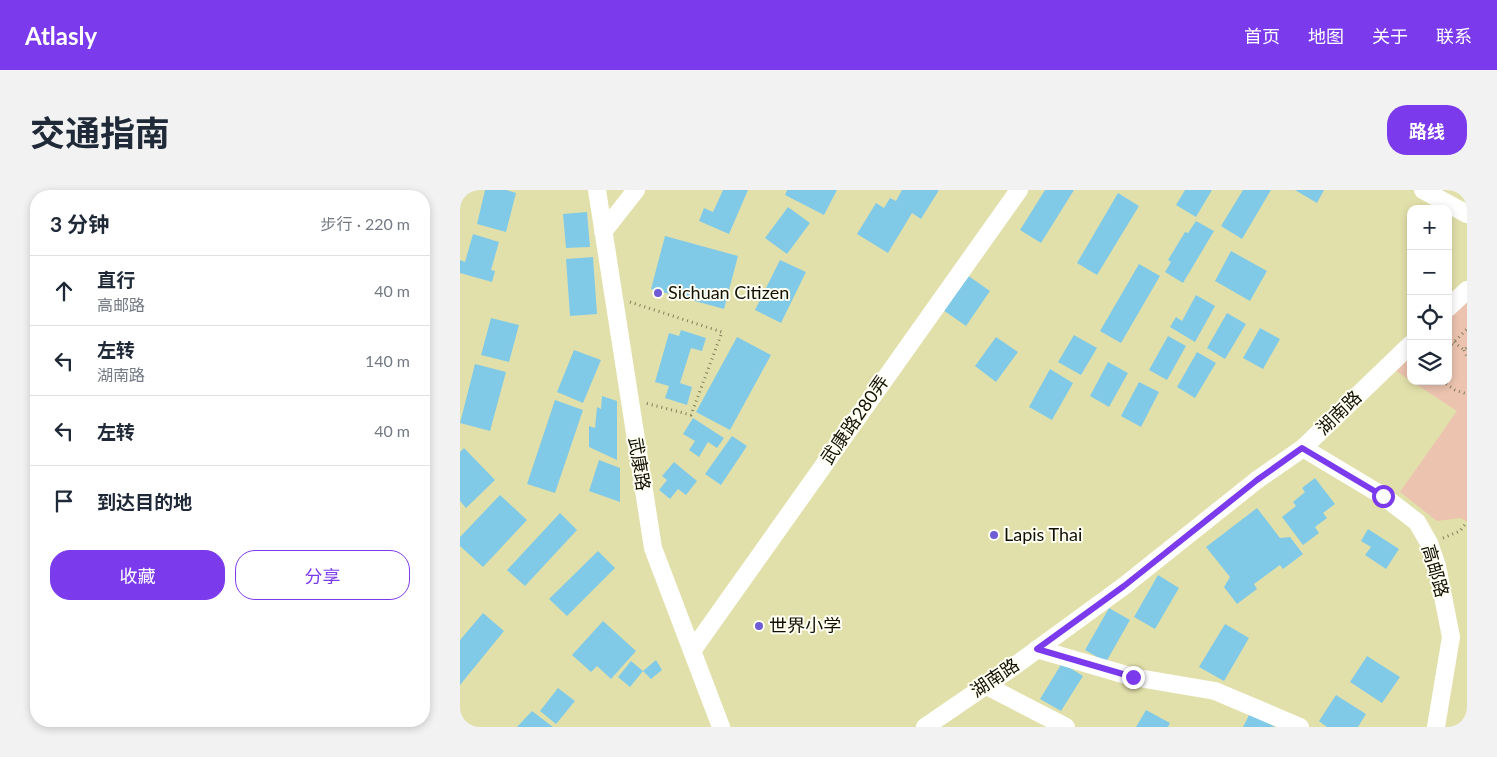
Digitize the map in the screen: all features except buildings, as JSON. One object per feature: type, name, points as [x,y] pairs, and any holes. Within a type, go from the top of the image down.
[{"type":"street","name":"武康路","points":[[597,190],[653,548],[721,727]]},
{"type":"street","points":[[603,232],[636,190]]},
{"type":"street","name":"武康路280弄","points":[[692,651],[1019,190]]},
{"type":"street","points":[[1423,190],[1467,214]]},
{"type":"street","points":[[1452,304],[1467,290]]},
{"type":"street","name":"湖南路","points":[[925,727],[1124,586],[1257,480],[1302,448],[1407,348]]},
{"type":"street","name":"高邮路","points":[[1302,448],[1383,496],[1417,522],[1429,543],[1437,566],[1451,637],[1436,727]]},
{"type":"street","points":[[1037,649],[1133,677],[1215,691],[1300,727]]},
{"type":"street","points":[[984,685],[1066,727]]},
{"type":"path","points":[[613,296],[722,332],[691,414],[629,400]]},
{"type":"path","points":[[1467,329],[1454,342],[1466,349],[1467,357]]},
{"type":"path","points":[[1448,385],[1467,394]]},
{"type":"path","points":[[1429,543],[1460,530],[1467,522]]},
{"type":"shaded area","points":[[1467,302],[1467,522],[1461,518],[1437,521],[1400,492],[1457,411],[1417,385],[1452,385],[1452,316]]},
{"type":"shaded area","points":[[1407,361],[1407,378],[1396,371]]},
{"type":"place","name":"Sichuan Citizen","points":[[658,293]]},
{"type":"place","name":"Lapis Thai","points":[[994,535]]},
{"type":"place","name":"世界小学","points":[[759,626]]},
{"type":"route","points":[[1133,677],[1037,649],[1124,586],[1257,480],[1302,448],[1383,496]]}]
